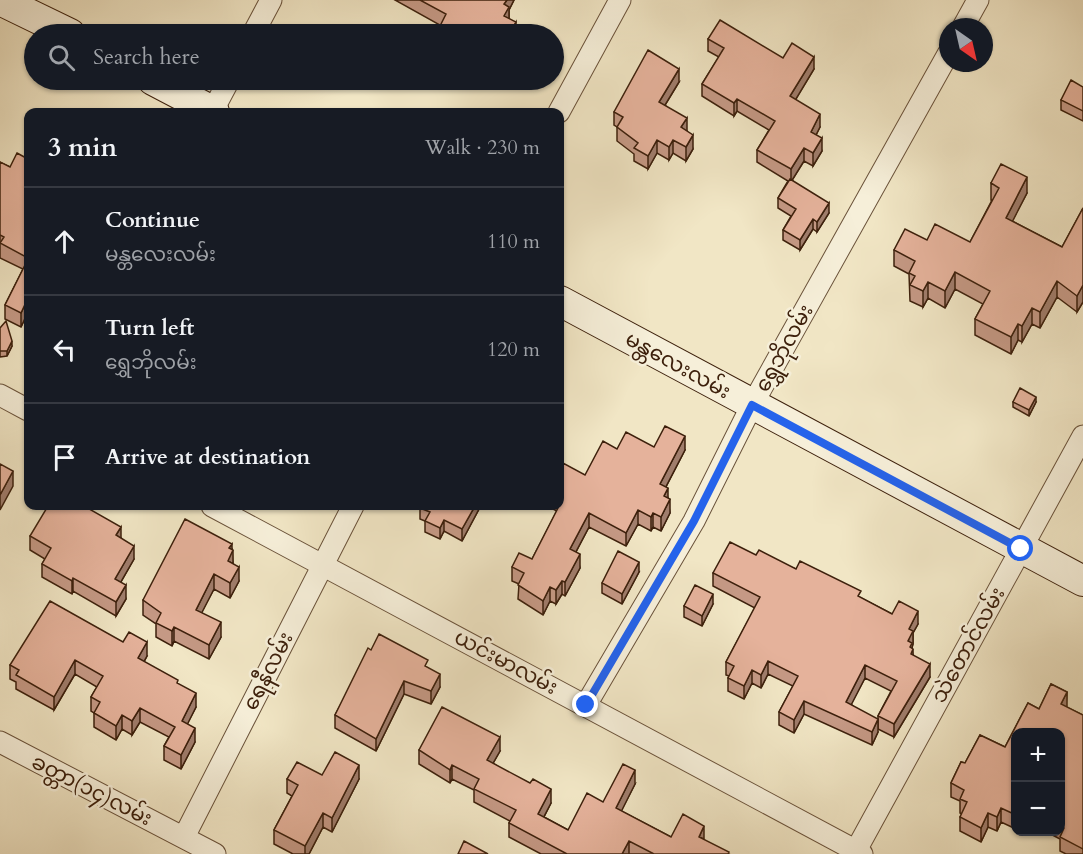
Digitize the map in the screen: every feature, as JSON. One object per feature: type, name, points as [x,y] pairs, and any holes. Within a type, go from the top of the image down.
[{"type":"main road","points":[[9,2],[51,24]]},
{"type":"main road","points":[[172,90],[206,108]]},
{"type":"main road","name":"မန္တလေးလမ်း","points":[[564,303],[1083,581]]},
{"type":"street","points":[[258,24],[271,0]]},
{"type":"street","points":[[561,108],[620,0]]},
{"type":"street","points":[[968,18],[978,0]]},
{"type":"street","name":"ရွှေဘိုလမ်း","points":[[586,705],[694,521],[752,405],[939,70]]},
{"type":"street","points":[[215,108],[224,90]]},
{"type":"street","points":[[0,395],[24,408]]},
{"type":"street","name":"သဲတောင်လမ်း","points":[[857,853],[1083,436]]},
{"type":"street","name":"ယင်းမာလမ်း","points":[[220,510],[323,563],[857,853]]},
{"type":"street","name":"ရေနီလမ်း","points":[[184,837],[351,510]]},
{"type":"street","name":"ခတ္တာ(၁၄)လမ်း","points":[[0,742],[215,854]]},
{"type":"building","points":[[420,0],[507,0],[504,4],[509,7],[504,16],[516,22],[515,24],[441,24],[446,14]]},
{"type":"building","points":[[720,20],[783,58],[792,43],[814,57],[790,96],[820,114],[811,132],[822,138],[813,153],[804,148],[791,169],[757,150],[775,121],[737,99],[734,103],[702,84],[724,48],[708,39]]},
{"type":"building","points":[[648,50],[679,69],[659,102],[687,118],[681,127],[693,135],[686,147],[673,140],[669,147],[657,140],[648,156],[634,148],[638,143],[617,127],[623,117],[614,112]]},
{"type":"building","points":[[1071,80],[1083,87],[1083,111],[1061,100]]},
{"type":"building","points":[[17,153],[24,157],[24,256],[0,243],[4,237],[0,235],[0,162],[10,167]]},
{"type":"building","points":[[1001,164],[1027,177],[1006,218],[1062,247],[1083,208],[1083,285],[1077,296],[1057,281],[1040,312],[1032,308],[1022,326],[1018,324],[1011,337],[975,319],[990,291],[955,272],[945,291],[928,282],[923,291],[910,285],[915,276],[909,273],[915,261],[894,250],[905,229],[927,240],[935,224],[970,242],[999,188],[991,183]]},
{"type":"building","points":[[790,179],[829,203],[817,222],[813,219],[800,240],[783,230],[796,209],[778,198]]},
{"type":"building","points":[[24,267],[24,307],[21,313],[5,305]]},
{"type":"building","points":[[6,321],[12,341],[7,351],[0,351],[0,328]]},
{"type":"building","points":[[1020,388],[1036,397],[1029,410],[1013,402]]},
{"type":"building","points":[[665,426],[685,436],[660,484],[668,488],[664,496],[670,499],[661,517],[653,513],[651,517],[638,510],[626,533],[589,513],[570,549],[580,554],[565,582],[562,581],[556,590],[550,587],[543,601],[518,585],[524,573],[512,567],[519,553],[532,559],[557,510],[564,510],[564,464],[585,475],[603,441],[617,449],[626,432],[654,447]]},
{"type":"building","points":[[0,464],[13,471],[0,495]]},
{"type":"building","points":[[46,510],[91,510],[121,527],[116,535],[134,546],[115,579],[126,585],[116,602],[42,564],[51,548],[30,536]]},
{"type":"building","points":[[425,510],[473,510],[462,529],[444,520],[440,528],[425,521],[430,512]]},
{"type":"building","points":[[185,519],[232,544],[229,548],[233,550],[228,561],[239,567],[230,583],[214,574],[196,610],[221,622],[209,645],[174,627],[172,631],[156,623],[161,613],[143,600]]},
{"type":"building","points":[[730,542],[756,555],[759,550],[796,569],[800,561],[861,591],[858,596],[892,614],[899,601],[918,611],[909,629],[913,631],[908,641],[912,643],[911,654],[930,664],[894,724],[878,716],[897,681],[865,665],[846,702],[878,719],[872,732],[804,701],[794,720],[779,712],[798,676],[768,661],[761,675],[752,670],[744,686],[728,678],[734,666],[726,662],[760,597],[713,573]]},
{"type":"building","points":[[618,551],[639,562],[622,594],[602,583]]},
{"type":"building","points":[[695,585],[713,594],[702,616],[684,606]]},
{"type":"building","points":[[50,601],[123,642],[129,632],[147,642],[138,658],[178,680],[177,683],[196,693],[182,721],[195,728],[181,755],[164,746],[175,727],[140,708],[132,721],[122,715],[116,726],[94,713],[100,702],[91,697],[103,676],[75,660],[54,697],[16,675],[19,670],[10,665]]},
{"type":"building","points":[[379,634],[428,660],[425,666],[440,674],[431,691],[404,681],[376,739],[335,715],[368,648],[371,650]]},
{"type":"building","points":[[1051,684],[1067,692],[1061,704],[1083,715],[1083,849],[1060,837],[1065,836],[1065,728],[1015,728],[1028,703],[1039,709]]},
{"type":"building","points":[[442,707],[500,737],[487,760],[530,783],[533,779],[551,789],[538,814],[568,830],[587,793],[603,802],[623,764],[635,770],[616,808],[671,837],[683,814],[704,826],[699,837],[729,852],[728,854],[654,854],[629,841],[622,854],[567,854],[509,823],[516,810],[474,789],[479,779],[452,765],[450,770],[419,750]]},
{"type":"building","points":[[980,735],[1005,747],[1011,736],[1011,813],[1001,808],[997,817],[988,813],[981,828],[960,817],[967,802],[960,799],[964,790],[951,783],[961,762],[965,763]]},
{"type":"building","points":[[335,752],[359,765],[332,818],[323,813],[305,846],[274,830],[298,785],[287,779],[297,762],[322,775]]},
{"type":"building","points":[[464,841],[488,854],[458,854]]},
{"type":"route","points":[[586,705],[694,521],[752,405],[1021,549]]}]
